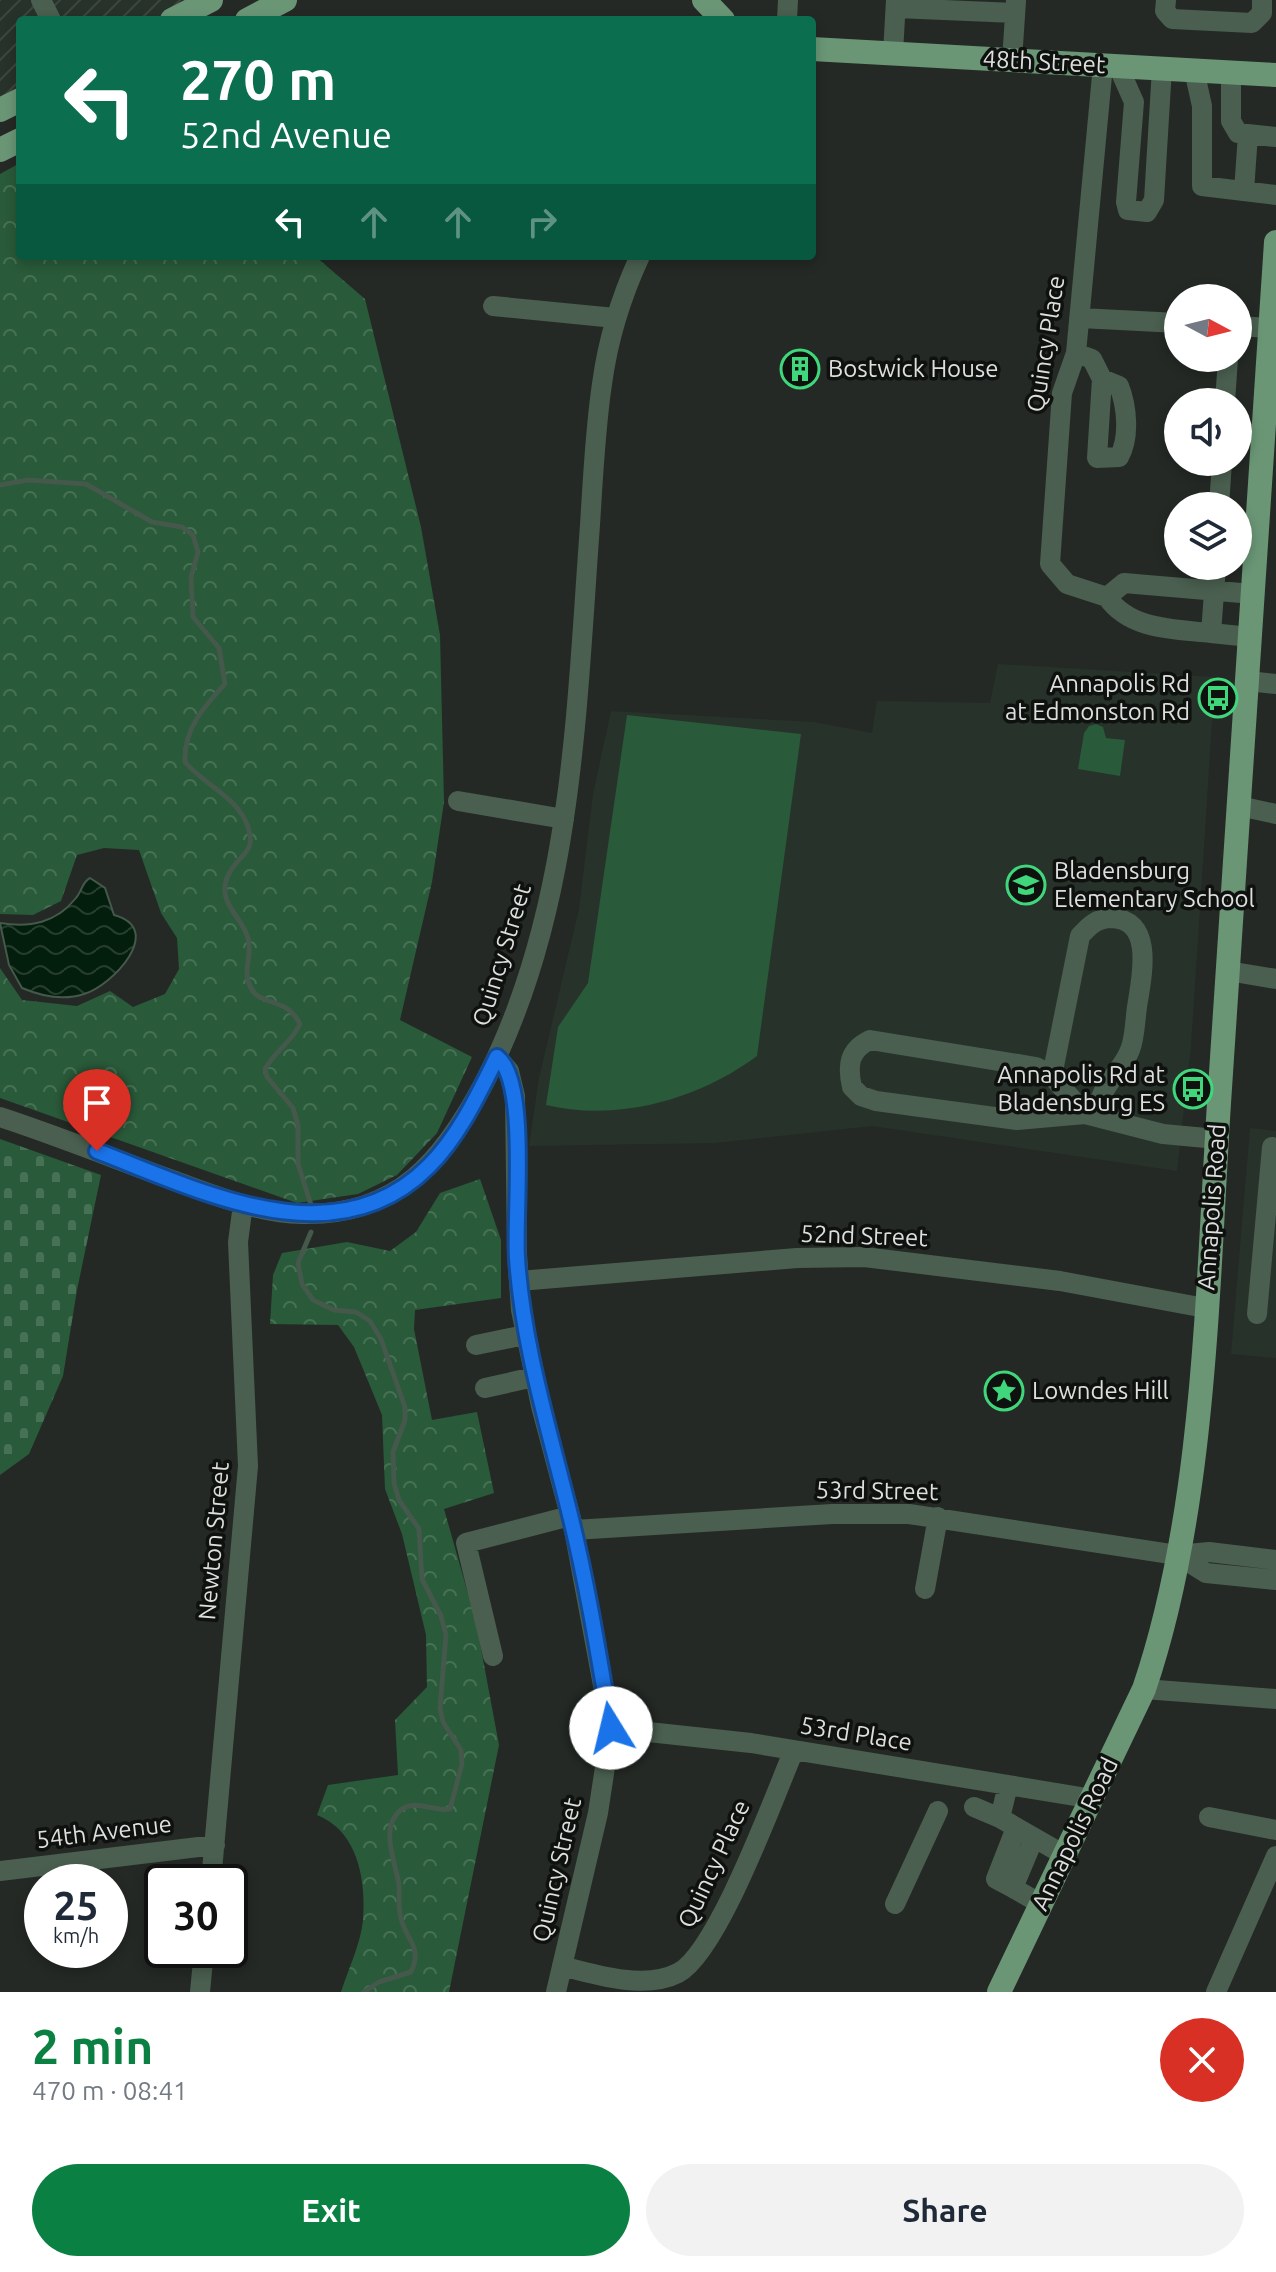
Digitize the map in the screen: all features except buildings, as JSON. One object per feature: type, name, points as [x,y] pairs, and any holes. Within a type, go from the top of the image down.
[{"type":"main road","points":[[180,16],[211,0]]},
{"type":"main road","points":[[704,0],[719,16]]},
{"type":"main road","points":[[256,16],[280,6]]},
{"type":"main road","name":"48th Street","points":[[816,49],[1276,75]]},
{"type":"main road","name":"Annapolis Road","points":[[999,1992],[1144,1689],[1157,1651],[1190,1489],[1253,594],[1268,470],[1276,242]]},
{"type":"street","points":[[1166,0],[1165,11],[1172,19],[1252,23],[1262,13],[1262,0]]},
{"type":"street","points":[[893,53],[896,4],[1016,7],[1012,60]]},
{"type":"street","points":[[1111,66],[1134,102],[1126,202],[1128,210],[1135,212],[1147,212],[1154,200],[1162,68]]},
{"type":"street","name":"Quincy Place","points":[[1111,66],[1076,353],[1062,393],[1050,564],[1067,584],[1107,597],[1119,614],[1131,619],[1156,627],[1250,637]]},
{"type":"street","points":[[1194,70],[1202,106],[1202,186],[1276,195]]},
{"type":"street","points":[[1231,72],[1231,121],[1238,133],[1276,137]]},
{"type":"street","points":[[1202,106],[1231,108]]},
{"type":"street","points":[[1244,191],[1248,134]]},
{"type":"street","name":"Quincy Street","points":[[556,1992],[598,1813],[611,1728],[572,1523],[525,1335],[519,1281],[515,1096],[509,1071],[497,1057],[541,929],[564,819],[599,406],[615,318],[638,260]]},
{"type":"street","points":[[493,306],[615,318]]},
{"type":"street","points":[[1252,320],[1273,312]]},
{"type":"street","points":[[1080,318],[1164,322]]},
{"type":"street","points":[[1076,353],[1092,359],[1102,379]]},
{"type":"street","points":[[1211,633],[1215,580]]},
{"type":"street","points":[[1107,597],[1124,583],[1253,594]]},
{"type":"street","points":[[1247,681],[1276,684]]},
{"type":"street","points":[[458,801],[564,819]]},
{"type":"street","points":[[1239,806],[1276,814]]},
{"type":"street","points":[[1052,1076],[1080,936],[1097,921],[1118,919],[1140,937],[1144,952],[1141,981],[1131,1049],[1097,1100],[1091,1115]]},
{"type":"street","points":[[1228,971],[1276,979]]},
{"type":"street","points":[[1091,1115],[1052,1076],[1036,1067],[870,1040],[857,1046],[851,1056],[849,1073],[852,1087],[861,1096],[876,1101],[1017,1120],[1091,1115],[1163,1134],[1217,1139]]},
{"type":"street","points":[[0,1117],[243,1204],[286,1213],[330,1212],[375,1202],[402,1188],[429,1166],[454,1135],[497,1057]]},
{"type":"street","points":[[1257,1314],[1272,1147]]},
{"type":"street","name":"Newton Street","points":[[213,1864],[248,1466],[238,1232],[243,1204]]},
{"type":"street","name":"52nd Street","points":[[519,1281],[797,1258],[864,1257],[1060,1281],[1205,1308]]},
{"type":"street","points":[[476,1345],[525,1335]]},
{"type":"street","points":[[485,1388],[534,1377]]},
{"type":"street","name":"53rd Street","points":[[493,1656],[466,1543],[572,1523],[832,1514],[938,1517],[1177,1555]]},
{"type":"street","points":[[925,1589],[938,1517]]},
{"type":"street","points":[[1177,1555],[1209,1552],[1276,1560]]},
{"type":"street","points":[[1177,1555],[1206,1573],[1276,1580]]},
{"type":"street","points":[[1144,1689],[1276,1699]]},
{"type":"street","name":"53rd Place","points":[[611,1728],[653,1730],[794,1750],[1093,1799]]},
{"type":"street","name":"Quincy Place","points":[[562,1966],[647,1980],[676,1974],[689,1966],[701,1951],[724,1907],[794,1750]]},
{"type":"street","points":[[1008,1785],[1017,1828],[996,1879],[1041,1904]]},
{"type":"street","points":[[974,1807],[1066,1856]]},
{"type":"street","points":[[895,1904],[938,1811]]},
{"type":"street","points":[[1209,1817],[1276,1830]]},
{"type":"street","name":"54th Avenue","points":[[0,1871],[215,1845]]},
{"type":"street","points":[[1216,1992],[1276,1856]]},
{"type":"street","points":[[200,1992],[202,1968]]},
{"type":"shaded area","points":[[0,0],[211,0],[180,16],[16,16],[16,102],[0,110]]},
{"type":"shaded area","points":[[998,664],[1215,677],[1191,1046],[1177,1171],[872,1126],[715,1143],[529,1146],[539,1078],[579,909],[593,794],[611,711],[814,722],[872,733],[877,701],[990,703]]},
{"type":"shaded area","points":[[1250,1128],[1276,1131],[1276,1358],[1231,1354]]},
{"type":"green space","points":[[16,165],[16,260],[320,260],[365,299],[421,527],[440,635],[444,802],[432,882],[400,1020],[472,1057],[437,1133],[397,1175],[358,1194],[297,1203],[0,1098],[0,968],[22,1000],[77,1006],[110,991],[133,1007],[165,994],[179,969],[177,938],[161,913],[139,850],[104,848],[77,855],[61,901],[33,915],[0,914],[0,174]]},
{"type":"green space","points":[[627,715],[801,734],[757,1056],[709,1085],[656,1103],[628,1109],[573,1110],[546,1105],[558,1027],[588,983]]},
{"type":"green space","points":[[1096,724],[1103,727],[1106,738],[1125,740],[1120,776],[1078,769],[1084,733],[1089,726]]},
{"type":"green space","points":[[0,1139],[101,1175],[63,1376],[29,1454],[0,1475]]},
{"type":"green space","points":[[480,1179],[501,1240],[501,1298],[415,1310],[414,1329],[432,1420],[477,1412],[494,1493],[444,1509],[476,1622],[499,1745],[449,1992],[341,1992],[362,1929],[364,1905],[361,1873],[342,1833],[331,1822],[317,1815],[328,1785],[398,1775],[395,1720],[427,1687],[426,1635],[402,1534],[385,1489],[382,1415],[354,1347],[338,1325],[270,1324],[273,1275],[282,1253],[347,1242],[390,1251],[416,1232],[440,1193]]},
{"type":"water","points":[[90,878],[105,888],[114,915],[129,922],[135,932],[135,944],[129,957],[108,980],[84,994],[52,997],[22,988],[9,965],[0,923],[22,925],[51,918],[68,906]]},
{"type":"waterway","points":[[0,485],[28,480],[86,484],[152,522],[182,527],[193,535],[198,552],[191,577],[193,617],[219,648],[225,684],[202,710],[191,729],[185,762],[229,799],[248,827],[250,844],[227,878],[225,895],[248,938],[247,974],[254,993],[288,1009],[300,1024],[265,1069],[267,1077],[293,1108],[298,1125],[298,1164],[311,1205]]},
{"type":"waterway","points":[[311,1232],[298,1263],[302,1284],[313,1300],[334,1310],[356,1312],[370,1321],[381,1339],[405,1407],[405,1420],[393,1452],[394,1483],[399,1500],[419,1529],[422,1579],[441,1616],[446,1635],[440,1708],[443,1722],[461,1750],[462,1764],[450,1809],[407,1806],[395,1816],[391,1825],[390,1845],[399,1885],[400,1913],[415,1951],[414,1964],[411,1972],[379,1982],[364,1992]]},
{"type":"place","name":"Bostwick House","points":[[800,369]]},
{"type":"place","name":"Annapolis Rd at Edmonston Rd","points":[[1218,698]]},
{"type":"place","name":"Bladensburg Elementary School","points":[[1026,885]]},
{"type":"place","name":"Annapolis Rd at Bladensburg ES","points":[[1193,1089]]},
{"type":"place","name":"Lowndes Hill","points":[[1004,1391]]},
{"type":"route","points":[[97,1151],[223,1198],[259,1208],[314,1214],[360,1207],[389,1196],[417,1178],[454,1135],[497,1057],[505,1065],[512,1078],[515,1096],[517,1254],[521,1310],[541,1406],[574,1530],[611,1728]]}]
